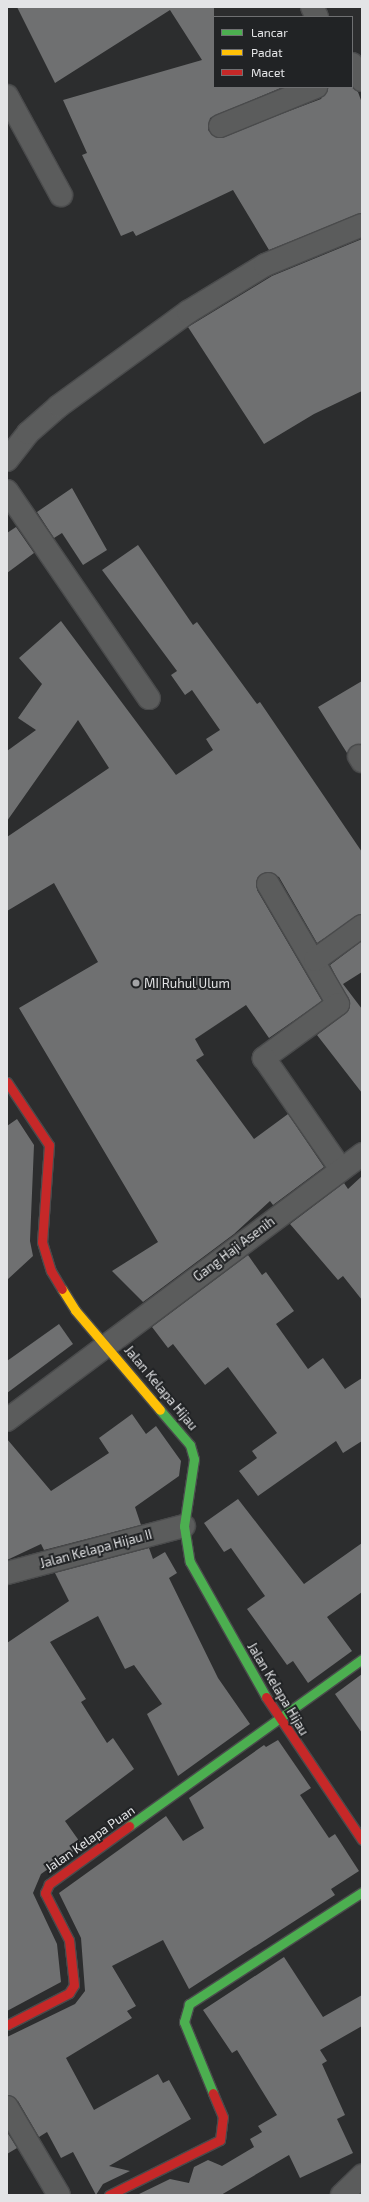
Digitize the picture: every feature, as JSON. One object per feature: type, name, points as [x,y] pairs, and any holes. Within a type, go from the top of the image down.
[{"type":"street","points":[[312,7],[316,16]]},
{"type":"street","points":[[220,126],[314,88]]},
{"type":"street","points":[[7,96],[61,194]]},
{"type":"street","points":[[7,460],[28,433],[59,406],[188,312],[265,265],[362,225]]},
{"type":"street","points":[[7,491],[149,698]]},
{"type":"street","points":[[268,884],[315,960],[338,1004],[264,1058],[341,1170]]},
{"type":"street","points":[[315,960],[362,926]]},
{"type":"street","name":"Jalan Kelapa Hijau","points":[[7,1082],[49,1146],[49,1177],[42,1216],[45,1256],[74,1310],[107,1344],[190,1445],[194,1460],[184,1526],[190,1562],[280,1720],[362,1840]]},
{"type":"street","name":"Gang Haji Asenih","points":[[7,1420],[362,1154]]},
{"type":"street","name":"Jalan Kelapa Hijau II","points":[[7,1573],[184,1526]]},
{"type":"street","points":[[280,1720],[362,1659]]},
{"type":"street","name":"Jalan Kelapa Puan","points":[[7,2025],[69,1993],[74,1985],[68,1940],[44,1893],[49,1884],[280,1720]]},
{"type":"street","points":[[109,2195],[220,2140],[222,2135],[223,2117],[184,2022],[189,2004],[362,1892]]},
{"type":"street","points":[[7,2107],[59,2195]]},
{"type":"street","points":[[342,2195],[362,2176]]},
{"type":"building","points":[[17,7],[214,7],[213,88],[281,88],[210,118],[208,130],[218,138],[321,99],[327,88],[353,88],[358,92],[362,103],[362,213],[269,250],[233,190],[136,236],[133,231],[121,236],[82,155],[87,153],[63,100],[202,60],[170,10],[55,83]]},
{"type":"building","points":[[362,239],[362,391],[314,414],[264,444],[188,327],[272,276]]},
{"type":"building","points":[[72,488],[107,550],[83,565],[62,533],[54,538],[37,512]]},
{"type":"building","points":[[16,527],[34,553],[7,573],[7,533]]},
{"type":"building","points":[[138,545],[193,625],[197,622],[257,704],[260,702],[362,852],[362,914],[317,943],[279,877],[268,872],[257,878],[257,890],[322,1001],[269,1038],[246,1005],[195,1039],[204,1055],[196,1060],[254,1139],[288,1114],[324,1167],[273,1205],[270,1201],[234,1234],[143,1302],[112,1271],[158,1242],[19,1008],[98,962],[54,883],[7,911],[7,837],[109,768],[78,720],[7,821],[7,751],[36,730],[18,718],[42,684],[19,658],[61,621],[176,775],[213,750],[206,739],[220,730],[192,690],[185,695],[171,675],[177,671],[102,570]]},
{"type":"building","points":[[362,681],[362,744],[352,746],[347,753],[318,707]]},
{"type":"building","points":[[362,941],[362,972],[343,984],[362,1009],[362,1093],[317,1035],[345,1014],[350,1004],[330,965]]},
{"type":"building","points":[[17,1119],[34,1145],[30,1241],[33,1256],[7,1280],[7,1126]]},
{"type":"building","points":[[362,1176],[362,1300],[343,1276],[338,1280],[290,1224],[344,1183],[348,1189]]},
{"type":"building","points":[[248,1255],[262,1275],[266,1272],[294,1311],[276,1324],[308,1369],[323,1358],[345,1389],[362,1378],[362,1441],[343,1453],[336,1441],[258,1496],[239,1471],[257,1458],[252,1451],[277,1433],[228,1367],[205,1385],[173,1344],[168,1348],[152,1327]]},
{"type":"building","points":[[59,1324],[73,1344],[7,1393],[7,1361]]},
{"type":"building","points":[[132,1414],[146,1434],[156,1426],[181,1461],[179,1476],[135,1507],[141,1525],[44,1550],[41,1544],[7,1560],[7,1439],[51,1491],[109,1453],[99,1438]]},
{"type":"building","points":[[238,1499],[304,1584],[362,1543],[362,1592],[327,1617],[352,1651],[308,1683],[293,1661],[287,1665],[247,1609],[265,1596],[231,1548],[224,1552],[204,1523]]},
{"type":"building","points":[[149,1548],[153,1559],[165,1552],[177,1573],[169,1578],[218,1678],[250,1724],[178,1776],[147,1714],[162,1704],[134,1665],[125,1669],[98,1616],[50,1642],[86,1699],[81,1702],[107,1743],[113,1738],[134,1769],[65,1821],[82,1845],[41,1874],[33,1893],[57,1944],[61,1982],[7,2011],[7,1643],[69,1601],[55,1573]]},
{"type":"building","points":[[362,1674],[362,1733],[335,1694]]},
{"type":"building","points":[[278,1740],[311,1788],[300,1795],[329,1838],[335,1834],[359,1871],[331,1889],[335,1895],[189,1989],[163,1940],[112,1966],[136,2006],[127,2011],[132,2018],[66,2058],[94,2110],[158,2074],[163,2083],[169,2080],[191,2119],[109,2166],[130,2171],[103,2184],[96,2195],[73,2152],[61,2158],[47,2132],[39,2137],[18,2101],[7,2095],[7,2037],[75,2004],[85,1991],[81,1938],[59,1893],[166,1816],[183,1841],[204,1828],[189,1798],[264,1745],[266,1747]]},
{"type":"building","points":[[284,1957],[323,2017],[362,1995],[362,2026],[320,2050],[327,2061],[322,2064],[345,2115],[337,2119],[353,2153],[300,2178],[289,2155],[221,2195],[137,2195],[170,2179],[189,2183],[194,2167],[208,2160],[222,2166],[254,2147],[250,2139],[262,2132],[258,2126],[277,2115],[237,2050],[232,2053],[203,2010]]},
{"type":"building","points":[[7,2132],[17,2148],[7,2154]]},
{"type":"traffic: fast","points":[[160,1410],[190,1445],[194,1459],[184,1526],[190,1562],[266,1697]]},
{"type":"traffic: fast","points":[[129,1826],[362,1659]]},
{"type":"traffic: fast","points":[[213,2093],[184,2022],[189,2004],[362,1892]]},
{"type":"traffic: slow","points":[[62,1289],[75,1310],[160,1410]]},
{"type":"traffic: jam","points":[[7,1082],[49,1145],[42,1242],[51,1271],[62,1289]]},
{"type":"traffic: jam","points":[[266,1697],[362,1840]]},
{"type":"traffic: jam","points":[[7,2025],[69,1993],[74,1985],[69,1940],[45,1893],[49,1884],[129,1826]]},
{"type":"traffic: jam","points":[[109,2195],[220,2140],[223,2117],[213,2093]]},
{"type":"place","name":"MI Ruhul Ulum","points":[[136,983]]}]
